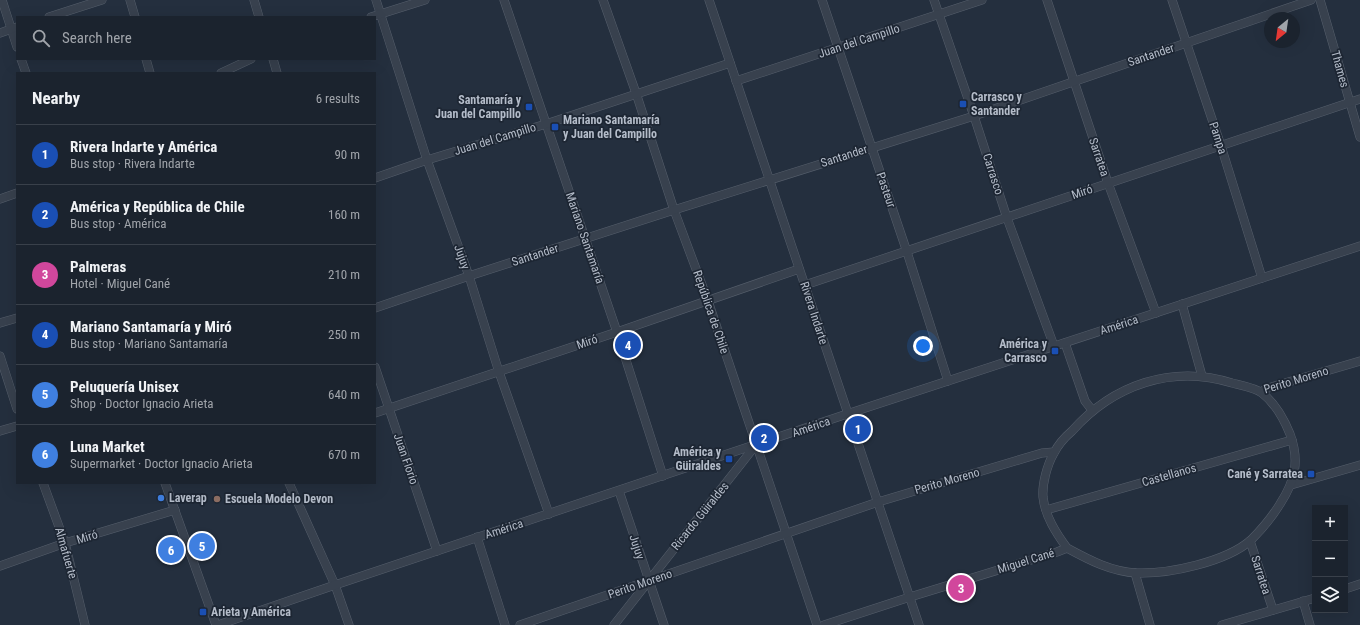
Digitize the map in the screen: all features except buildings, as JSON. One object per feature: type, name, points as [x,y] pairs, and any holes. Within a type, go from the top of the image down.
[{"type":"street","points":[[2,0],[14,28],[16,41]]},
{"type":"street","points":[[52,16],[102,0]]},
{"type":"street","points":[[130,0],[135,16]]},
{"type":"street","points":[[254,0],[259,16]]},
{"type":"street","name":"Jujuy","points":[[376,0],[427,160],[469,276],[499,372],[549,514]]},
{"type":"street","points":[[374,16],[425,0]]},
{"type":"street","name":"Mariano Santamaría","points":[[504,0],[617,332],[663,476]]},
{"type":"street","name":"República de Chile","points":[[603,0],[636,93],[674,210],[708,301],[817,625]]},
{"type":"street","name":"Rivera Indarte","points":[[709,0],[919,625]]},
{"type":"street","name":"Pasteur","points":[[822,0],[907,252],[948,381]]},
{"type":"street","name":"Carrasco","points":[[934,0],[1007,218],[1054,346]]},
{"type":"street","name":"Juan del Campillo","points":[[736,81],[982,0]]},
{"type":"street","name":"Sarratea","points":[[1047,0],[1108,184],[1156,312]]},
{"type":"street","name":"Pampa","points":[[1172,0],[1221,146],[1262,278]]},
{"type":"street","name":"Santander","points":[[376,308],[674,210],[871,147],[974,116],[1311,0]]},
{"type":"street","name":"Thames","points":[[1320,0],[1360,137]]},
{"type":"street","points":[[0,33],[14,28]]},
{"type":"street","points":[[21,60],[26,72]]},
{"type":"street","points":[[146,60],[150,72]]},
{"type":"street","points":[[223,72],[249,60]]},
{"type":"street","points":[[273,60],[277,72]]},
{"type":"street","name":"Juan del Campillo","points":[[376,178],[427,160],[546,124],[730,63]]},
{"type":"street","name":"Miró","points":[[805,285],[1360,99]]},
{"type":"street","points":[[0,199],[16,193]]},
{"type":"street","name":"América","points":[[217,625],[756,446],[847,414],[1360,246]]},
{"type":"street","name":"Miró","points":[[376,413],[799,269]]},
{"type":"street","points":[[1182,304],[1202,376]]},
{"type":"street","points":[[0,323],[16,318]]},
{"type":"street","points":[[1065,343],[1085,401],[1092,410]]},
{"type":"street","points":[[0,356],[16,406]]},
{"type":"street","name":"Perito Moreno","points":[[520,625],[878,502],[1042,453],[1054,452],[1064,438],[1092,410],[1116,395],[1141,384],[1170,377],[1202,376],[1220,379],[1261,392],[1268,388],[1360,362]]},
{"type":"street","name":"Juan Florio","points":[[376,370],[437,551]]},
{"type":"street","points":[[1261,392],[1284,420],[1292,440],[1295,457],[1295,471],[1291,484]]},
{"type":"street","points":[[0,431],[16,426]]},
{"type":"street","name":"Castellanos","points":[[1046,510],[1292,440]]},
{"type":"street","name":"Ricardo Güiraldes","points":[[614,625],[648,580],[756,446]]},
{"type":"street","points":[[1054,452],[1047,471],[1043,490],[1046,510],[1054,528],[1067,548]]},
{"type":"street","points":[[1291,484],[1360,465]]},
{"type":"street","name":"Almafuerte","points":[[43,484],[65,543],[85,625]]},
{"type":"street","points":[[165,484],[217,625]]},
{"type":"street","points":[[289,484],[335,585],[349,625]]},
{"type":"street","name":"Miguel Cané","points":[[824,625],[1067,548],[1089,560],[1105,566],[1135,573],[1170,570],[1200,564],[1226,554],[1250,541],[1270,519],[1291,484]]},
{"type":"street","name":"Jujuy","points":[[618,491],[664,625]]},
{"type":"street","name":"Miró","points":[[0,566],[65,543],[175,510]]},
{"type":"street","points":[[477,538],[505,625]]},
{"type":"street","name":"Sarratea","points":[[1250,541],[1272,610]]},
{"type":"street","points":[[1135,573],[1150,625]]},
{"type":"street","points":[[1348,588],[1360,584]]},
{"type":"street","points":[[1222,625],[1312,599]]},
{"type":"street","points":[[1303,601],[1310,625]]},
{"type":"place","name":"Carrasco y Santander","points":[[963,104]]},
{"type":"place","name":"Santamaría y Juan del Campillo","points":[[529,107]]},
{"type":"place","name":"Mariano Santamaría y Juan del Campillo","points":[[555,127]]},
{"type":"place","name":"Mariano Santamaría y Miró","points":[[628,345]]},
{"type":"place","name":"América y Carrasco","points":[[1055,351]]},
{"type":"place","name":"Rivera Indarte y América","points":[[858,429]]},
{"type":"place","name":"América y República de Chile","points":[[764,438]]},
{"type":"place","name":"América y Güiraldes","points":[[729,459]]},
{"type":"place","name":"Cané y Sarratea","points":[[1311,474]]},
{"type":"place","name":"Laverap","points":[[161,498]]},
{"type":"place","name":"Escuela Modelo Devon","points":[[217,499]]},
{"type":"place","name":"Peluquería Unisex","points":[[202,546]]},
{"type":"place","name":"Luna Market","points":[[171,550]]},
{"type":"place","name":"Palmeras","points":[[961,588]]},
{"type":"place","name":"Arieta y América","points":[[203,612]]}]
